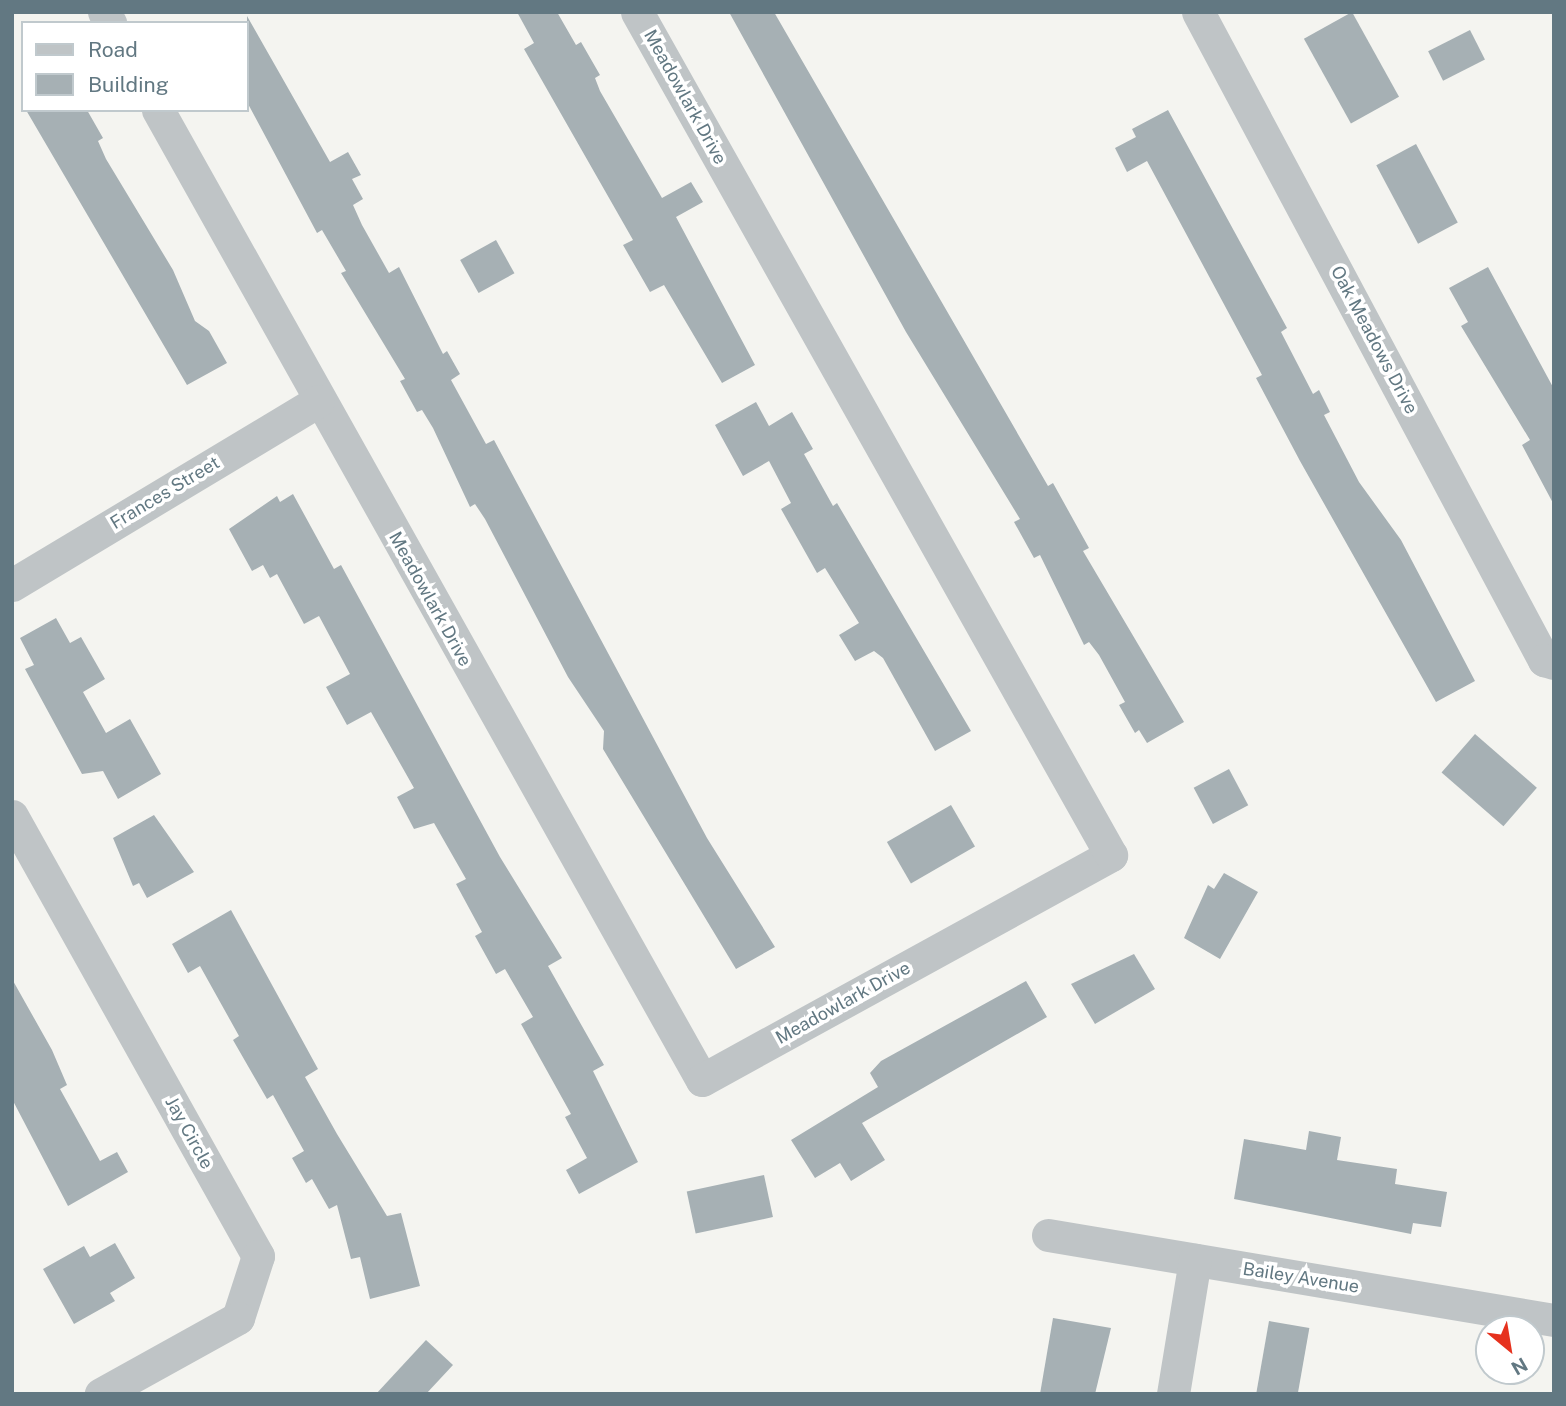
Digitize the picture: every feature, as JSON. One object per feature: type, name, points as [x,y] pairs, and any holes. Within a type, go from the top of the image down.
[{"type":"street","name":"Meadowlark Drive","points":[[159,112],[318,401],[702,1080],[1111,855],[637,12]]},
{"type":"street","name":"Oak Meadows Drive","points":[[1198,12],[1544,660],[1554,663]]},
{"type":"street","name":"Frances Street","points":[[12,585],[318,401]]},
{"type":"street","name":"Jay Circle","points":[[12,816],[258,1256],[238,1318],[101,1394]]},
{"type":"street","name":"Bailey Avenue","points":[[1048,1235],[1554,1320]]},
{"type":"street","points":[[1173,1394],[1195,1261]]},
{"type":"building","points":[[517,12],[557,12],[576,45],[581,42],[600,75],[595,78],[600,91],[662,198],[691,182],[703,202],[676,217],[755,365],[722,383],[664,285],[650,292],[623,245],[633,240],[524,49],[534,43]]},
{"type":"building","points":[[729,12],[774,12],[1048,486],[1053,483],[1089,548],[1083,551],[1184,722],[1147,743],[1139,730],[1135,733],[1119,705],[1125,702],[1099,655],[1089,642],[1084,645],[1040,555],[1034,558],[1014,522],[1020,519],[906,332]]},
{"type":"building","points":[[1352,12],[1399,97],[1351,124],[1304,39]]},
{"type":"building","points":[[247,16],[330,162],[348,152],[361,175],[352,179],[363,199],[353,205],[362,225],[389,273],[399,267],[443,354],[447,351],[460,374],[451,380],[486,444],[494,440],[707,838],[775,947],[736,969],[603,749],[604,731],[568,677],[485,519],[475,504],[470,507],[433,428],[422,410],[417,412],[400,381],[405,379],[341,273],[346,271],[322,230],[317,233],[248,104]]},
{"type":"building","points":[[1470,30],[1485,59],[1443,81],[1428,51]]},
{"type":"building","points":[[1168,110],[1287,328],[1281,332],[1313,394],[1319,390],[1330,412],[1324,415],[1359,482],[1401,540],[1475,681],[1436,702],[1300,461],[1256,378],[1262,375],[1147,161],[1127,172],[1115,148],[1136,137],[1132,129]]},
{"type":"building","points":[[27,112],[88,112],[103,138],[98,141],[106,159],[173,270],[195,321],[209,331],[227,363],[187,385]]},
{"type":"building","points":[[1416,144],[1458,223],[1418,244],[1376,165]]},
{"type":"building","points":[[496,240],[514,273],[479,293],[460,260]]},
{"type":"building","points":[[1488,267],[1554,389],[1554,505],[1522,445],[1530,440],[1461,326],[1468,322],[1449,288]]},
{"type":"building","points":[[756,402],[769,426],[792,412],[813,449],[804,454],[833,506],[837,503],[971,731],[935,751],[883,658],[874,651],[855,661],[839,635],[859,623],[825,568],[817,573],[781,509],[791,503],[769,461],[743,476],[715,425]]},
{"type":"building","points":[[293,494],[334,569],[341,565],[500,857],[562,958],[548,966],[604,1065],[593,1071],[638,1162],[579,1194],[566,1170],[587,1158],[565,1117],[571,1114],[521,1024],[533,1017],[505,969],[496,974],[475,936],[482,932],[456,884],[466,879],[434,823],[414,829],[397,797],[414,788],[371,712],[347,725],[326,687],[350,674],[319,616],[304,624],[277,574],[270,578],[263,565],[252,571],[229,529],[277,496],[280,502]]},
{"type":"building","points":[[56,618],[70,643],[81,637],[105,679],[83,692],[106,733],[130,719],[161,774],[118,799],[103,771],[82,774],[25,669],[34,665],[20,638]]},
{"type":"building","points":[[1475,734],[1537,788],[1503,826],[1442,772]]},
{"type":"building","points":[[1229,769],[1248,805],[1213,824],[1194,788]]},
{"type":"building","points":[[951,805],[975,847],[911,884],[887,842]]},
{"type":"building","points":[[154,815],[194,872],[147,898],[139,883],[133,886],[113,838]]},
{"type":"building","points":[[1224,873],[1258,892],[1220,959],[1184,938],[1208,885],[1214,889]]},
{"type":"building","points":[[231,910],[318,1069],[305,1077],[387,1216],[401,1213],[420,1286],[370,1299],[360,1257],[351,1259],[337,1205],[329,1209],[312,1179],[306,1183],[292,1158],[304,1151],[273,1095],[267,1099],[233,1040],[239,1036],[200,966],[188,973],[172,944]]},
{"type":"building","points":[[1134,954],[1155,989],[1095,1024],[1071,984]]},
{"type":"building","points":[[12,979],[52,1050],[67,1085],[60,1089],[100,1161],[117,1152],[128,1172],[68,1206],[12,1099]]},
{"type":"building","points":[[1026,981],[1047,1017],[862,1123],[885,1160],[851,1181],[840,1163],[815,1178],[791,1140],[878,1087],[870,1073],[881,1061]]},
{"type":"building","points":[[1309,1131],[1341,1137],[1337,1160],[1397,1169],[1395,1184],[1447,1192],[1441,1227],[1413,1223],[1411,1234],[1234,1199],[1244,1139],[1306,1150]]},
{"type":"building","points":[[764,1175],[773,1217],[696,1233],[687,1191]]},
{"type":"building","points":[[115,1243],[135,1278],[110,1293],[115,1301],[74,1324],[43,1269],[84,1246],[90,1257]]},
{"type":"building","points":[[1053,1318],[1111,1328],[1095,1394],[1040,1394]]},
{"type":"building","points":[[1269,1321],[1309,1328],[1298,1394],[1256,1394]]},
{"type":"building","points":[[426,1340],[453,1365],[426,1394],[376,1394]]}]
